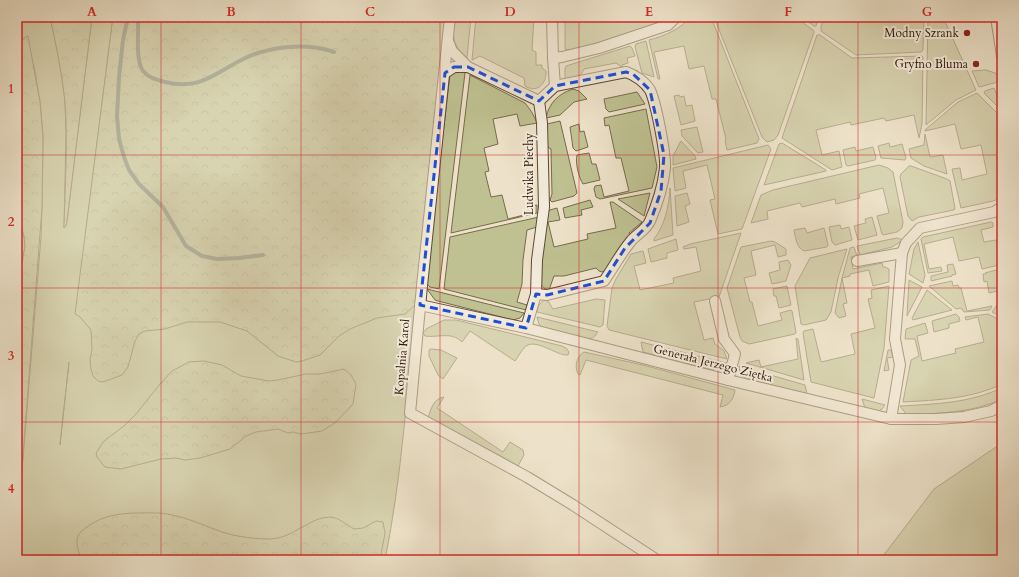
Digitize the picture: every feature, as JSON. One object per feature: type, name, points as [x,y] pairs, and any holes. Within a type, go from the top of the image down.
[{"type":"street","name":"Kopalnia Karol","points":[[450,17],[410,413],[527,477],[657,560]]},
{"type":"street","points":[[552,17],[555,86]]},
{"type":"street","points":[[553,58],[562,58],[599,48],[668,25],[676,17]]},
{"type":"street","points":[[996,17],[1002,56]]},
{"type":"street","points":[[448,40],[452,51],[468,67],[540,101],[555,86],[626,72],[633,74],[640,79],[650,90],[655,108],[665,168],[661,191],[650,223],[641,233],[633,238],[625,248],[604,281],[548,295],[536,294]]},
{"type":"street","points":[[445,73],[454,67],[468,67]]},
{"type":"street","name":"Ludwika Piechy","points":[[526,328],[536,294],[537,260],[544,207],[540,101]]},
{"type":"street","points":[[892,419],[893,404],[900,365],[895,339],[902,253],[906,243],[920,228],[994,212],[1002,207]]},
{"type":"street","points":[[857,261],[902,253]]},
{"type":"street","points":[[715,301],[724,339],[735,354],[728,380]]},
{"type":"street","name":"Generała Jerzego Ziętka","points":[[420,305],[526,328],[728,380],[892,419],[936,419],[964,417],[991,411],[1002,405]]},
{"type":"highlighted area","points":[[454,67],[468,67],[539,101],[555,86],[626,72],[633,74],[650,90],[664,155],[661,191],[650,223],[625,248],[604,281],[547,295],[536,294],[526,328],[420,305],[445,73]]},
{"type":"green space","points":[[17,17],[50,17],[60,61],[65,101],[66,133],[64,228],[67,221],[92,17],[113,17],[86,231],[416,304],[400,465],[385,560],[55,560],[47,557],[47,560],[17,560],[17,532],[41,237],[43,137],[40,102],[34,66],[18,45],[17,47]]},
{"type":"green space","points":[[50,17],[92,17],[67,221],[64,228],[66,149],[65,102],[61,70]]},
{"type":"green space","points":[[113,17],[449,17],[416,304],[405,314],[377,318],[350,329],[339,336],[320,355],[296,362],[278,356],[247,331],[220,322],[187,322],[165,329],[145,331],[139,334],[135,341],[128,367],[122,375],[103,382],[98,381],[93,376],[91,369],[91,330],[80,317],[75,314]]},
{"type":"green space","points":[[454,17],[471,17],[467,58],[458,48],[454,39]]},
{"type":"green space","points":[[476,17],[534,17],[532,50],[536,52],[536,65],[542,65],[542,68],[546,71],[545,80],[540,86],[533,89],[525,86],[524,78],[480,56],[472,60]]},
{"type":"green space","points":[[584,17],[586,21],[603,17],[670,17],[664,22],[572,51],[565,49],[565,18]]},
{"type":"green space","points":[[691,17],[711,17],[759,139],[757,143],[727,150],[726,139],[716,99],[712,99],[704,66],[689,69],[684,46],[654,52],[660,79],[658,79],[649,40],[672,32]]},
{"type":"green space","points":[[714,17],[795,17],[814,32],[778,135],[774,140],[767,142],[762,137]]},
{"type":"green space","points":[[802,17],[819,17],[816,26],[814,26]]},
{"type":"green space","points":[[824,17],[924,17],[923,50],[921,52],[856,55],[821,31]]},
{"type":"green space","points":[[928,17],[943,17],[976,90],[956,100],[926,125]]},
{"type":"green space","points":[[817,35],[820,35],[852,58],[923,57],[922,124],[919,138],[914,115],[886,121],[884,118],[851,125],[850,122],[816,130],[822,155],[839,151],[842,167],[832,170],[782,138]]},
{"type":"green space","points":[[28,36],[40,102],[43,137],[42,208],[17,533],[17,321],[21,269],[25,246],[24,236],[17,212],[17,47],[21,40]]},
{"type":"green space","points":[[646,41],[654,77],[642,73],[635,47],[636,44]]},
{"type":"green space","points":[[630,46],[635,56],[627,58],[628,63],[622,65],[623,68],[616,63],[584,69],[579,78],[569,81],[565,79],[566,66]]},
{"type":"green space","points":[[459,70],[465,73],[439,289],[430,287],[424,281],[450,75],[454,71]]},
{"type":"green space","points":[[986,70],[998,74],[1002,81],[979,87],[972,71]]},
{"type":"green space","points":[[470,75],[525,103],[535,117],[537,123],[520,126],[517,114],[493,119],[498,144],[484,148],[489,171],[485,172],[491,197],[502,195],[508,219],[532,213],[531,206],[537,205],[537,213],[451,233]]},
{"type":"green space","points":[[994,88],[1002,111],[984,93],[985,91]]},
{"type":"green space","points":[[573,89],[579,91],[587,99],[574,102],[560,115],[546,118],[549,108],[555,100],[559,96]]},
{"type":"green space","points":[[637,92],[645,104],[609,112],[606,109],[604,99]]},
{"type":"green space","points":[[977,93],[1002,118],[1002,194],[996,200],[961,208],[952,169],[960,168],[962,180],[987,174],[981,145],[961,149],[955,124],[925,130],[958,102]]},
{"type":"green space","points":[[679,95],[680,97],[684,96],[686,106],[692,105],[695,121],[681,125],[674,96]]},
{"type":"green space","points":[[646,109],[657,167],[652,188],[600,199],[596,197],[594,189],[595,186],[601,185],[604,197],[629,191],[621,158],[616,158],[609,125],[605,126],[604,118]]},
{"type":"green space","points":[[560,121],[577,193],[574,196],[552,202],[550,200],[552,194],[551,149],[546,146],[547,124]]},
{"type":"green space","points":[[579,124],[580,132],[584,131],[588,147],[576,151],[573,148],[570,127]]},
{"type":"green space","points":[[697,127],[703,152],[698,153],[682,136],[681,130]]},
{"type":"green space","points":[[925,134],[930,157],[943,155],[947,174],[924,166],[911,158],[909,149],[924,145]]},
{"type":"green space","points":[[681,141],[696,159],[673,165],[673,156]]},
{"type":"green space","points":[[782,143],[826,171],[764,185],[779,144]]},
{"type":"green space","points":[[889,143],[890,147],[902,144],[906,158],[905,160],[881,158],[878,146]]},
{"type":"green space","points":[[768,145],[771,149],[742,229],[718,234],[710,200],[715,199],[707,165],[683,171],[686,188],[675,191],[673,168]]},
{"type":"green space","points":[[855,147],[856,151],[873,147],[876,158],[875,160],[848,166],[846,165],[843,150]]},
{"type":"green space","points":[[589,153],[592,164],[596,164],[600,180],[583,184],[578,170],[577,155]]},
{"type":"green space","points":[[879,165],[888,168],[893,172],[903,222],[902,228],[897,232],[882,234],[877,216],[889,213],[883,188],[859,194],[860,198],[836,204],[835,199],[802,207],[800,203],[767,211],[768,219],[751,223],[761,195],[773,190]]},
{"type":"green space","points":[[909,166],[950,181],[955,208],[954,210],[919,217],[912,221],[908,216],[900,177]]},
{"type":"green space","points":[[670,188],[673,235],[654,241],[666,215]]},
{"type":"green space","points":[[650,193],[644,216],[618,199]]},
{"type":"green space","points":[[687,193],[690,204],[685,206],[689,222],[677,226],[675,196]]},
{"type":"green space","points":[[590,200],[593,207],[581,210],[582,215],[565,218],[563,208]]},
{"type":"green space","points":[[610,202],[613,202],[642,222],[629,233],[630,236],[606,270],[602,272],[596,268],[564,276],[554,276],[549,290],[544,288],[541,284],[540,270],[548,212],[557,208],[560,220],[548,222],[554,247],[588,239],[587,234],[616,228]]},
{"type":"green space","points":[[17,212],[24,236],[25,246],[21,269],[20,290],[17,283]]},
{"type":"green space","points":[[539,217],[537,227],[527,230],[523,260],[522,284],[517,302],[527,305],[526,310],[444,289],[450,237]]},
{"type":"green space","points":[[872,217],[877,235],[858,240],[854,226],[866,223],[865,219]]},
{"type":"green space","points":[[991,222],[993,223],[993,227],[981,230],[984,242],[996,240],[1001,262],[999,265],[982,269],[979,257],[959,261],[953,237],[924,244],[929,269],[941,267],[942,271],[928,273],[921,239],[923,237]]},
{"type":"green space","points":[[840,225],[841,229],[849,227],[852,240],[835,245],[832,242],[829,227]]},
{"type":"green space","points":[[805,228],[807,233],[824,228],[828,245],[827,247],[804,251],[801,249],[797,242],[794,230]]},
{"type":"green space","points":[[741,233],[719,297],[694,302],[704,340],[713,338],[715,344],[724,351],[727,359],[609,330],[607,326],[612,288],[631,254],[643,251],[646,263],[634,266],[640,290],[674,283],[673,278],[701,271],[696,247],[684,249],[683,247],[690,244]]},
{"type":"green space","points":[[897,238],[903,240],[892,247],[860,255],[857,246]]},
{"type":"green space","points":[[676,239],[678,250],[667,253],[667,258],[651,262],[648,249]]},
{"type":"green space","points":[[771,241],[786,249],[786,255],[778,257],[775,245],[751,251],[756,275],[744,278],[750,302],[752,302],[758,326],[782,320],[780,313],[791,310],[796,332],[795,334],[749,344],[742,341],[740,337],[727,288],[741,247]]},
{"type":"green space","points":[[918,242],[925,275],[923,283],[909,274],[914,249]]},
{"type":"green space","points":[[854,247],[857,256],[851,257],[853,269],[882,263],[883,267],[889,269],[889,282],[873,286],[869,270],[850,274],[850,276],[842,278],[850,248]]},
{"type":"green space","points":[[847,249],[838,278],[831,312],[826,320],[804,325],[801,324],[795,286],[810,258]]},
{"type":"green space","points":[[788,260],[791,265],[786,281],[772,284],[769,273],[780,270],[779,262]]},
{"type":"green space","points":[[953,264],[956,274],[931,281],[931,276],[948,272],[947,265]]},
{"type":"green space","points":[[1000,269],[1002,270],[1002,290],[989,293],[987,281],[984,282],[983,274]]},
{"type":"green space","points":[[842,278],[847,303],[843,304],[846,316],[839,318],[835,313]]},
{"type":"green space","points":[[909,280],[922,287],[907,316]]},
{"type":"green space","points":[[952,281],[953,286],[958,285],[959,288],[961,288],[967,311],[992,306],[990,310],[964,312],[961,308],[956,309],[929,286]]},
{"type":"green space","points":[[787,286],[791,305],[779,308],[773,289]]},
{"type":"green space","points":[[889,286],[884,348],[874,398],[811,382],[803,333],[804,331],[813,329],[821,362],[855,354],[851,334],[875,328],[868,299],[872,298],[871,290]]},
{"type":"green space","points":[[427,289],[524,313],[520,318],[513,320],[435,300]]},
{"type":"green space","points":[[927,290],[952,310],[913,320],[912,318]]},
{"type":"green space","points":[[1002,298],[1002,317],[992,312]]},
{"type":"green space","points":[[596,299],[605,300],[603,325],[600,327],[537,312],[538,306],[544,300],[548,301],[553,309]]},
{"type":"green space","points":[[956,314],[960,321],[949,324],[949,328],[934,332],[932,321]]},
{"type":"green space","points":[[988,314],[1002,321],[1002,384],[966,396],[903,402],[911,360],[919,356],[915,339],[905,339],[906,329],[925,323],[928,333],[917,336],[922,361],[956,353],[955,349],[984,342],[978,317],[966,320],[965,317]]},
{"type":"green space","points":[[537,317],[598,332],[593,338],[588,339],[542,327],[539,324]]},
{"type":"green space","points":[[444,320],[456,320],[562,346],[569,352],[568,355],[563,355],[534,344],[525,347],[515,361],[470,331],[462,342],[449,336],[425,336],[423,333],[426,329]]},
{"type":"green space","points":[[796,338],[798,339],[804,380],[746,363],[759,360],[761,367],[798,359]]},
{"type":"green space","points":[[641,342],[726,363],[721,368],[712,370],[643,352]]},
{"type":"green space","points":[[429,350],[441,350],[457,358],[443,379],[438,375],[429,356]]},
{"type":"green space","points":[[888,350],[891,350],[893,357],[887,358],[889,370],[884,371]]},
{"type":"green space","points":[[584,352],[643,365],[735,390],[732,399],[728,404],[720,407],[723,395],[586,360],[580,375],[578,374],[576,365],[578,359]]},
{"type":"green space","points":[[204,361],[222,365],[241,376],[269,381],[344,369],[351,375],[356,384],[353,404],[336,422],[322,431],[301,434],[293,432],[288,433],[278,429],[256,432],[246,436],[230,449],[200,458],[185,460],[176,458],[161,459],[121,469],[105,467],[97,457],[96,453],[104,441],[124,426],[136,414],[172,371],[189,362]]},
{"type":"green space","points":[[739,366],[805,385],[807,394],[745,378],[740,374]]},
{"type":"green space","points":[[1002,388],[1002,399],[991,404],[967,410],[907,415],[900,406],[965,400]]},
{"type":"green space","points":[[444,397],[437,408],[503,452],[510,442],[523,450],[524,455],[518,466],[428,418],[431,408],[435,402]]},
{"type":"green space","points":[[862,399],[885,405],[877,412],[865,408]]},
{"type":"green space","points":[[1002,443],[1002,560],[880,560],[934,489]]},
{"type":"green space","points":[[159,513],[183,518],[228,534],[253,538],[279,538],[315,520],[330,517],[339,520],[354,529],[363,528],[376,521],[383,522],[385,533],[380,560],[81,560],[77,545],[78,536],[83,530],[95,522],[104,518],[122,514]]},
{"type":"waterway","points":[[128,17],[123,40],[117,116],[119,139],[129,170],[139,184],[163,207],[186,246],[202,256],[217,259],[263,255]]},
{"type":"waterway","points":[[138,17],[138,53],[143,71],[148,75],[165,82],[192,84],[214,75],[235,63],[258,53],[286,47],[306,47],[325,49],[334,52]]},
{"type":"place","name":"Modny Szrank","points":[[967,33]]},
{"type":"place","name":"Gryfno Bluma","points":[[976,64]]}]
